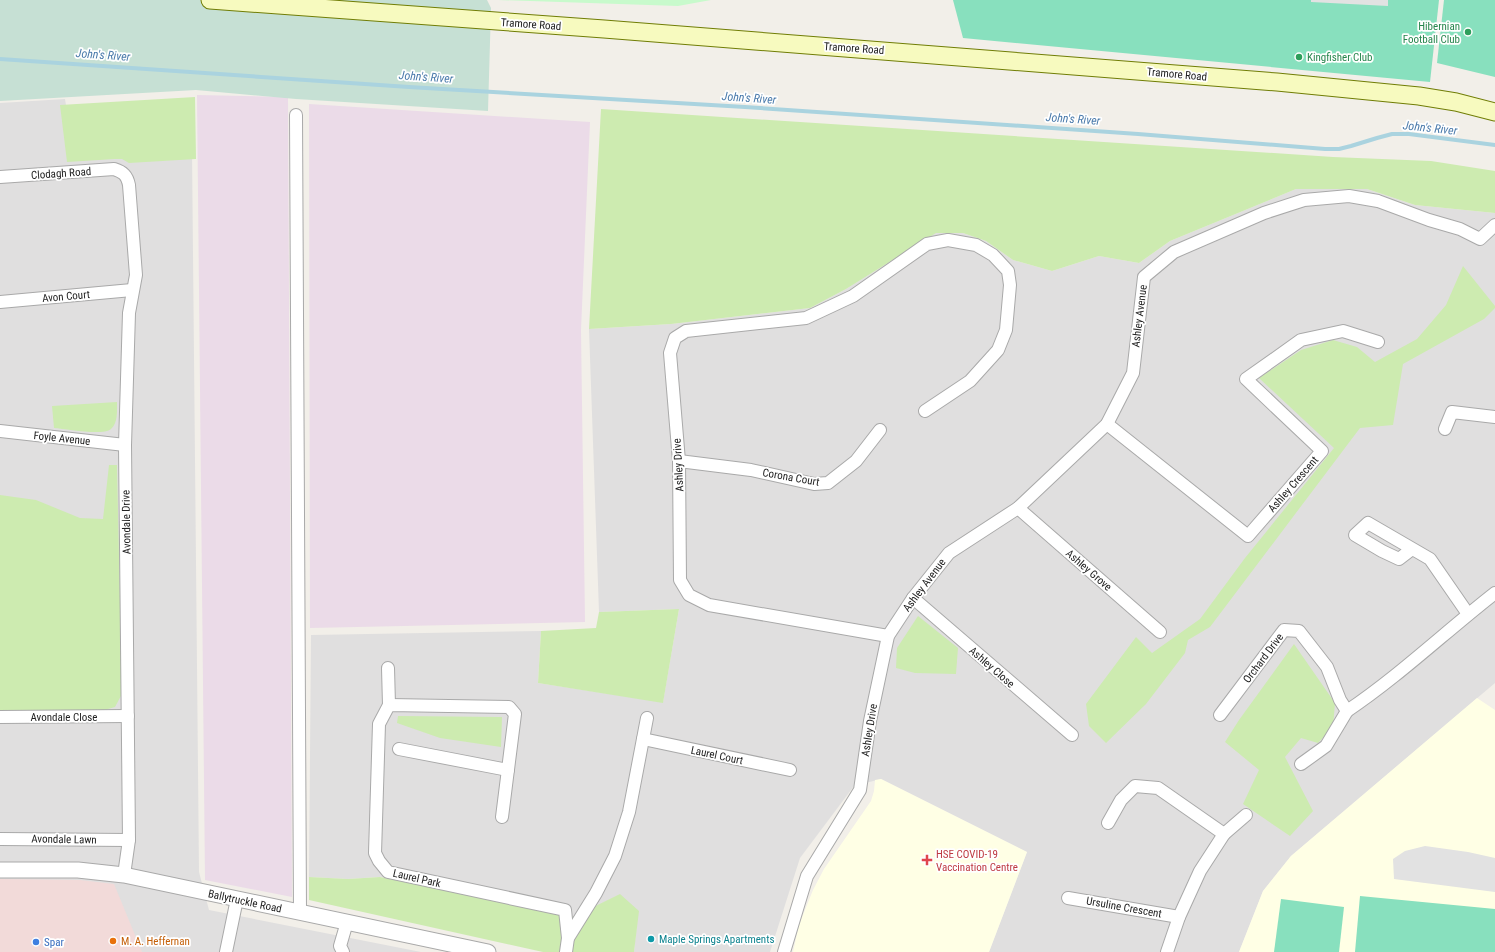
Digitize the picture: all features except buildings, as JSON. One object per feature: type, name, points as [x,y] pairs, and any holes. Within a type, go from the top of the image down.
[{"type":"main road","name":"Tramore Road","points":[[210,0],[870,49],[1320,86],[1418,96],[1456,102],[1495,112]]},
{"type":"street","points":[[296,115],[300,912]]},
{"type":"street","name":"Clodagh Road","points":[[0,177],[114,169],[122,171]]},
{"type":"street","name":"Avondale Drive","points":[[122,171],[128,178],[129,185],[136,275],[132,290],[129,313],[125,445],[129,840],[124,875]]},
{"type":"street","name":"Ashley Avenue","points":[[888,636],[912,598],[949,553],[1018,508],[1107,424],[1133,373],[1144,277],[1174,252],[1264,213],[1304,200],[1349,196],[1378,201],[1424,218],[1460,229],[1480,239],[1495,225]]},
{"type":"street","name":"Ashley Drive","points":[[784,952],[807,876],[860,790],[870,721],[888,636],[709,604],[689,595],[680,580],[679,462],[670,353],[675,338],[686,331],[806,318],[853,296],[927,244],[948,240],[976,245],[993,255],[1008,271],[1010,285],[1006,330],[998,350],[970,381],[925,411]]},
{"type":"street","name":"Avon Court","points":[[0,302],[132,290]]},
{"type":"street","name":"Ashley Crescent","points":[[1107,424],[1248,536],[1322,451],[1246,379],[1301,340],[1343,331],[1378,342]]},
{"type":"street","points":[[1445,429],[1452,412],[1495,417]]},
{"type":"street","name":"Corona Court","points":[[679,462],[751,470],[814,484],[828,483],[856,461],[880,430]]},
{"type":"street","name":"Foyle Avenue","points":[[0,431],[125,445]]},
{"type":"street","name":"Ashley Grove","points":[[1018,508],[1160,632]]},
{"type":"street","points":[[1412,549],[1430,559],[1468,614]]},
{"type":"street","points":[[1301,764],[1326,746],[1347,711],[1375,692],[1468,614],[1495,594]]},
{"type":"street","name":"Ashley Close","points":[[912,598],[1072,735]]},
{"type":"street","name":"Orchard Drive","points":[[1220,715],[1284,630],[1299,631],[1327,666],[1340,700],[1347,711]]},
{"type":"street","name":"Laurel Park","points":[[388,668],[389,705],[379,724],[375,853],[379,861],[388,872],[565,910],[568,938],[566,952]]},
{"type":"street","points":[[389,705],[509,708],[515,714],[502,817]]},
{"type":"street","name":"Avondale Close","points":[[0,717],[128,716]]},
{"type":"street","name":"Laurel Park","points":[[568,938],[596,893],[615,856],[629,812],[647,718]]},
{"type":"street","name":"Laurel Court","points":[[643,739],[790,770]]},
{"type":"street","points":[[399,749],[508,770]]},
{"type":"street","points":[[1108,823],[1121,800],[1135,786],[1158,788],[1224,834]]},
{"type":"street","points":[[1167,952],[1179,916],[1200,871],[1224,834],[1246,815]]},
{"type":"street","name":"Avondale Lawn","points":[[0,839],[129,840]]},
{"type":"street","name":"Ballytruckle Road","points":[[0,870],[72,870],[124,875],[488,952]]},
{"type":"street","name":"Ursuline Crescent","points":[[1068,898],[1179,916]]},
{"type":"street","points":[[226,952],[237,899]]},
{"type":"street","points":[[343,952],[340,946],[347,922]]},
{"type":"shaded area","points":[[0,0],[487,0],[491,8],[488,111],[296,99],[196,90],[0,101]]},
{"type":"shaded area","points":[[1311,0],[1388,0],[1388,6],[1311,2]]},
{"type":"shaded area","points":[[197,95],[288,97],[292,897],[205,880]]},
{"type":"shaded area","points":[[65,99],[74,153],[192,151],[199,872],[209,910],[421,952],[0,952],[0,103]]},
{"type":"shaded area","points":[[309,104],[590,122],[581,330],[585,622],[310,628]]},
{"type":"shaded area","points":[[1296,189],[1367,189],[1415,205],[1495,213],[1495,683],[1291,856],[1263,891],[1239,952],[989,952],[1027,852],[881,779],[854,786],[800,858],[770,952],[634,952],[638,911],[620,895],[573,917],[380,877],[348,879],[309,877],[311,635],[541,631],[538,683],[663,702],[679,609],[599,612],[589,329],[671,324],[810,308],[846,289],[935,233],[963,233],[986,241],[1013,260],[1052,271],[1099,256],[1139,263],[1170,241]]},
{"type":"shaded area","points":[[1477,698],[1495,710],[1495,952],[1239,952],[1263,891],[1291,856]]},
{"type":"shaded area","name":"HSE COVID-19 Vaccination Centre","points":[[881,779],[1027,852],[989,952],[793,952],[799,925],[813,890],[824,869],[871,801],[875,780]]},
{"type":"shaded area","points":[[1425,846],[1468,852],[1495,858],[1495,892],[1394,879],[1393,859],[1405,851]]},
{"type":"shaded area","points":[[0,879],[80,880],[114,884],[142,952],[0,952]]},
{"type":"green space","points":[[498,0],[711,0],[678,6]]},
{"type":"green space","name":"Kingfisher Club","points":[[953,0],[1439,0],[1430,82],[963,38]]},
{"type":"green space","name":"Hibernian Football Club","points":[[1444,0],[1495,0],[1495,77],[1437,63]]},
{"type":"green space","points":[[195,97],[196,159],[129,163],[122,159],[67,162],[60,105]]},
{"type":"green space","points":[[601,109],[1333,157],[1431,161],[1495,171],[1495,213],[1415,205],[1367,189],[1296,189],[1170,241],[1139,263],[1099,256],[1052,271],[1013,260],[986,241],[963,233],[936,233],[846,289],[810,308],[671,324],[589,329]]},
{"type":"green space","points":[[1463,266],[1495,306],[1495,308],[1484,319],[1403,364],[1393,425],[1360,428],[1210,627],[1188,640],[1185,653],[1146,704],[1106,743],[1089,726],[1086,704],[1136,637],[1152,653],[1200,619],[1245,558],[1334,448],[1259,378],[1301,350],[1333,340],[1357,347],[1375,362],[1417,339],[1446,305]]},
{"type":"green space","points":[[117,402],[117,417],[115,424],[107,431],[75,431],[54,428],[52,406]]},
{"type":"green space","points":[[109,465],[117,465],[122,694],[115,707],[101,711],[0,711],[0,495],[36,500],[80,518],[103,519]]},
{"type":"green space","points":[[679,609],[663,703],[538,683],[541,631],[596,628],[599,612]]},
{"type":"green space","points":[[918,616],[958,648],[956,674],[915,673],[896,668],[897,648]]},
{"type":"green space","points":[[1294,644],[1335,703],[1333,727],[1318,743],[1301,738],[1285,757],[1313,811],[1290,836],[1243,804],[1259,770],[1225,742],[1239,720]]},
{"type":"green space","points":[[398,716],[502,717],[501,747],[440,738],[397,723]]},
{"type":"green space","points":[[309,877],[348,879],[380,877],[573,917],[620,894],[639,911],[634,952],[543,952],[309,900]]},
{"type":"green space","points":[[1360,896],[1495,909],[1495,952],[1355,952]]},
{"type":"green space","points":[[1281,899],[1344,907],[1339,952],[1274,952]]},
{"type":"waterway","name":"John's River","points":[[0,59],[409,87],[745,107],[1138,134],[1325,149],[1339,149],[1392,134],[1409,134],[1495,145]]},
{"type":"place","name":"Hibernian Football Club","points":[[1468,32]]},
{"type":"place","name":"Kingfisher Club","points":[[1299,57]]},
{"type":"place","name":"HSE COVID-19 Vaccination Centre","points":[[927,860]]},
{"type":"place","name":"Maple Springs Apartments","points":[[651,939]]},
{"type":"place","name":"M. A. Heffernan","points":[[113,941]]},
{"type":"place","name":"Spar","points":[[36,942]]}]
